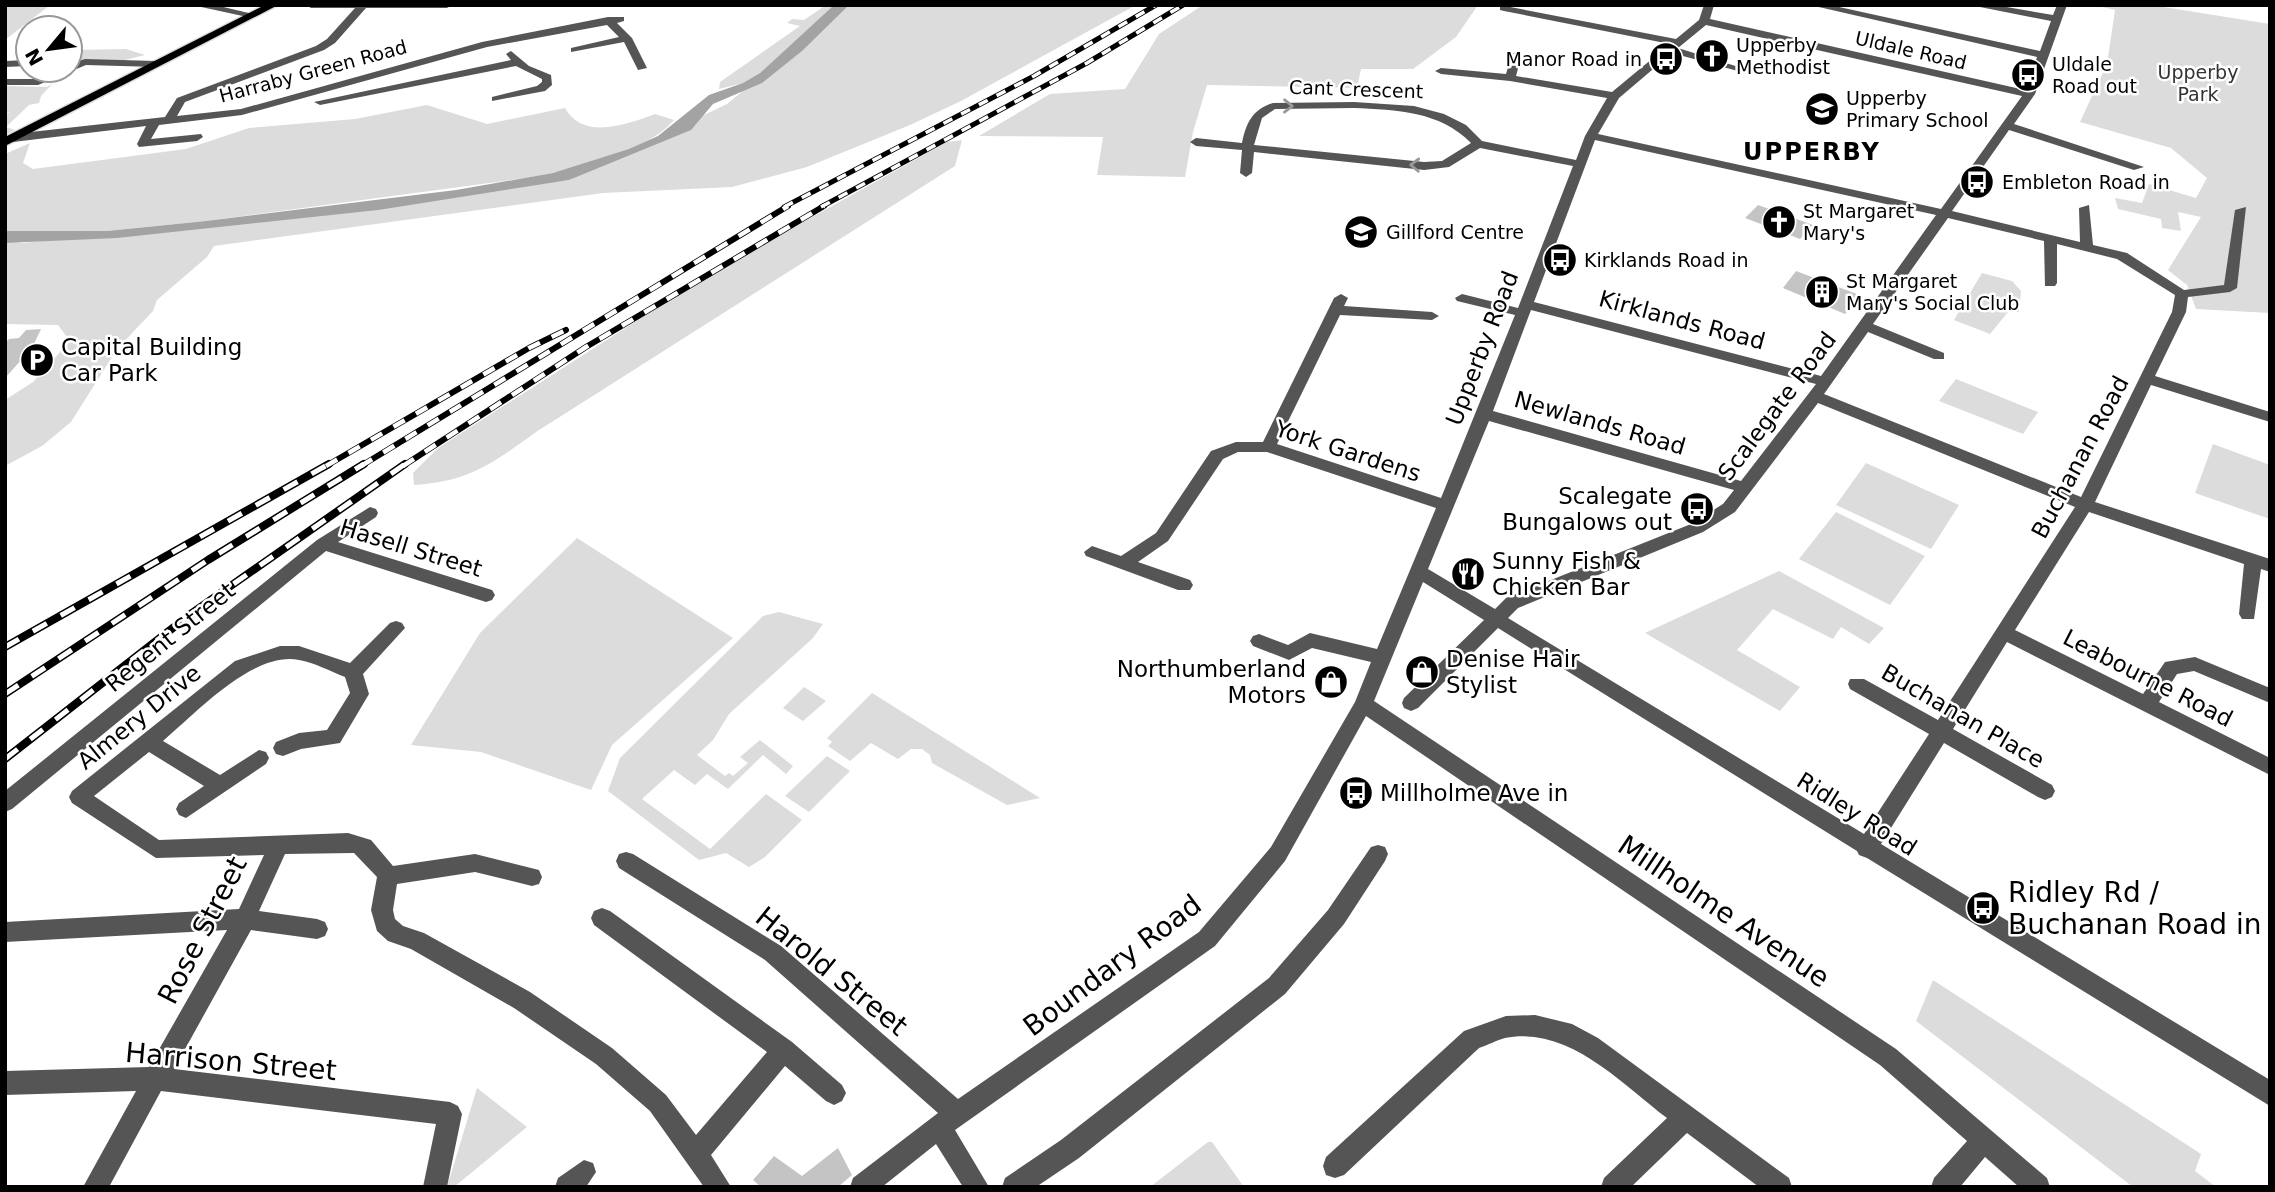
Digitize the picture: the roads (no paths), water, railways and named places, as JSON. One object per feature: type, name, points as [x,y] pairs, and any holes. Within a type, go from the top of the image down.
[{"type":"main road","points":[[9,140],[273,5]]},
{"type":"street","points":[[197,5],[252,15]]},
{"type":"street","points":[[311,5],[447,5]]},
{"type":"street","points":[[1505,5],[1504,8],[1673,45],[1741,71]]},
{"type":"street","points":[[1704,21],[1709,5]]},
{"type":"street","points":[[1815,5],[2045,55]]},
{"type":"street","points":[[1975,5],[2060,12]]},
{"type":"street","points":[[168,122],[181,100],[320,48],[331,41],[362,7]]},
{"type":"street","name":"Scalegate Road","points":[[1411,703],[1512,603],[1697,528],[1729,508],[1815,396],[2029,94],[2060,12]]},
{"type":"street","name":"Harraby Green Road","points":[[9,140],[242,112],[299,94],[356,82],[422,61],[614,20],[627,38]]},
{"type":"street","name":"Upperby Road","points":[[1363,704],[1484,414],[1591,136],[1614,96],[1704,21]]},
{"type":"street","name":"Uldale Road","points":[[1704,21],[2029,94]]},
{"type":"street","points":[[575,50],[627,38],[642,68]]},
{"type":"street","points":[[496,99],[541,89],[548,83],[547,77],[518,62],[502,42]]},
{"type":"street","points":[[1510,78],[1517,54]]},
{"type":"street","points":[[85,62],[156,64]]},
{"type":"street","points":[[320,102],[518,62]]},
{"type":"street","points":[[1441,71],[1510,78],[1614,96]]},
{"type":"street","name":"Cant Crescent","points":[[1246,173],[1255,118],[1264,108],[1273,106],[1431,111],[1461,124],[1478,144]]},
{"type":"street","points":[[155,123],[143,144],[197,137]]},
{"type":"street","points":[[2006,125],[2138,167]]},
{"type":"street","points":[[1591,136],[1943,213],[2122,256],[2182,294],[2230,288],[2241,210]]},
{"type":"street","points":[[1196,142],[1424,166],[1445,164],[1478,144],[1579,164]]},
{"type":"street","points":[[2085,208],[2087,248]]},
{"type":"street","points":[[2050,283],[2051,239]]},
{"type":"street","name":"Buchanan Road","points":[[1866,849],[2085,505],[2179,312],[2182,294]]},
{"type":"street","name":"Kirklands Road","points":[[1462,298],[1524,308],[1825,382]]},
{"type":"street","points":[[1268,447],[1338,304],[1432,316]]},
{"type":"street","points":[[1865,326],[1939,356]]},
{"type":"street","points":[[2147,379],[2270,417]]},
{"type":"street","points":[[1815,396],[2085,505],[2262,564],[2248,614]]},
{"type":"street","name":"Newlands Road","points":[[1484,414],[1745,488]]},
{"type":"street","name":"York Gardens","points":[[1123,563],[1162,537],[1217,455],[1248,445],[1268,447],[1444,505]]},
{"type":"street","name":"Regent Street","points":[[5,803],[323,544],[369,513]]},
{"type":"street","name":"Hasell Street","points":[[323,544],[486,595]]},
{"type":"street","points":[[1092,552],[1184,585]]},
{"type":"street","name":"Ridley Road","points":[[1420,572],[1866,849],[2270,1094]]},
{"type":"street","points":[[283,748],[299,741],[333,737],[360,694],[353,672],[396,628]]},
{"type":"street","name":"Leabourne Road","points":[[2004,632],[2270,766]]},
{"type":"street","points":[[1259,641],[1289,653],[1310,640],[1382,658]]},
{"type":"street","name":"Almery Drive","points":[[353,672],[299,653],[262,657],[241,666],[79,797],[156,849],[326,844],[349,840],[373,852],[388,876]]},
{"type":"street","points":[[2147,704],[2171,667],[2194,664],[2270,696]]},
{"type":"street","name":"Buchanan Place","points":[[1857,684],[2045,791]]},
{"type":"street","name":"Boundary Road","points":[[862,1187],[948,1121],[1207,939],[1278,854],[1363,704]]},
{"type":"street","name":"Millholme Avenue","points":[[1363,704],[1888,1057],[2038,1187]]},
{"type":"street","points":[[147,741],[218,784]]},
{"type":"street","points":[[186,809],[218,784],[259,758]]},
{"type":"street","name":"Rose Street","points":[[95,1187],[245,919],[278,846]]},
{"type":"street","points":[[1014,1187],[1070,1149],[1277,986],[1336,917],[1378,854]]},
{"type":"street","name":"Harold Street","points":[[626,861],[773,953],[948,1121],[977,1187]]},
{"type":"street","points":[[533,877],[475,863],[388,876],[382,910],[385,924],[396,934],[416,940],[522,1000],[604,1056],[658,1103],[719,1187]]},
{"type":"street","points":[[602,918],[784,1050],[834,1093]]},
{"type":"street","points":[[5,932],[245,919],[317,929]]},
{"type":"street","points":[[1335,1166],[1377,1130],[1472,1039],[1506,1027],[1535,1026],[1572,1035],[1590,1046],[1780,1187]]},
{"type":"street","points":[[695,1155],[784,1050]]},
{"type":"street","name":"Harrison Street","points":[[5,1083],[157,1079],[450,1114],[435,1187]]},
{"type":"street","points":[[1613,1187],[1686,1117]]},
{"type":"street","points":[[1942,1187],[1984,1140]]},
{"type":"railway","points":[[784,207],[1034,76],[1156,5]]},
{"type":"railway","points":[[821,207],[1087,63],[1183,5]]},
{"type":"railway","points":[[361,466],[788,206]]},
{"type":"railway","points":[[403,466],[586,347],[824,206]]},
{"type":"railway","points":[[326,466],[529,348],[566,330]]},
{"type":"railway","points":[[5,647],[329,464]]},
{"type":"railway","points":[[5,694],[208,560],[364,464]]},
{"type":"railway","points":[[5,759],[192,613],[405,464]]},
{"type":"place","name":"Upperby Methodist","points":[[1712,56]]},
{"type":"place","name":"Manor Road in","points":[[1666,59]]},
{"type":"place","name":"Uldale Road out","points":[[2028,75]]},
{"type":"place","name":"Upperby Primary School","points":[[1822,109]]},
{"type":"place","name":"Embleton Road in","points":[[1977,182]]},
{"type":"place","name":"St Margaret Mary's","points":[[1779,222]]},
{"type":"place","name":"Gillford Centre","points":[[1361,232]]},
{"type":"place","name":"Kirklands Road in","points":[[1560,260]]},
{"type":"place","name":"St Margaret Mary's Social Club","points":[[1822,292]]},
{"type":"place","name":"Capital Building Car Park","points":[[37,360]]},
{"type":"place","name":"Scalegate Bungalows out","points":[[1697,509]]},
{"type":"place","name":"Sunny Fish & Chicken Bar","points":[[1468,574]]},
{"type":"place","name":"Denise Hair Stylist","points":[[1422,672]]},
{"type":"place","name":"Northumberland Motors","points":[[1331,682]]},
{"type":"place","name":"Millholme Ave in","points":[[1356,793]]},
{"type":"place","name":"Ridley Rd / Buchanan Road in","points":[[1983,908]]},
{"type":"district","name":"UPPERBY","points":[[1812,152]]},
{"type":"park label","name":"Upperby Park","points":[[2198,83]]}]
